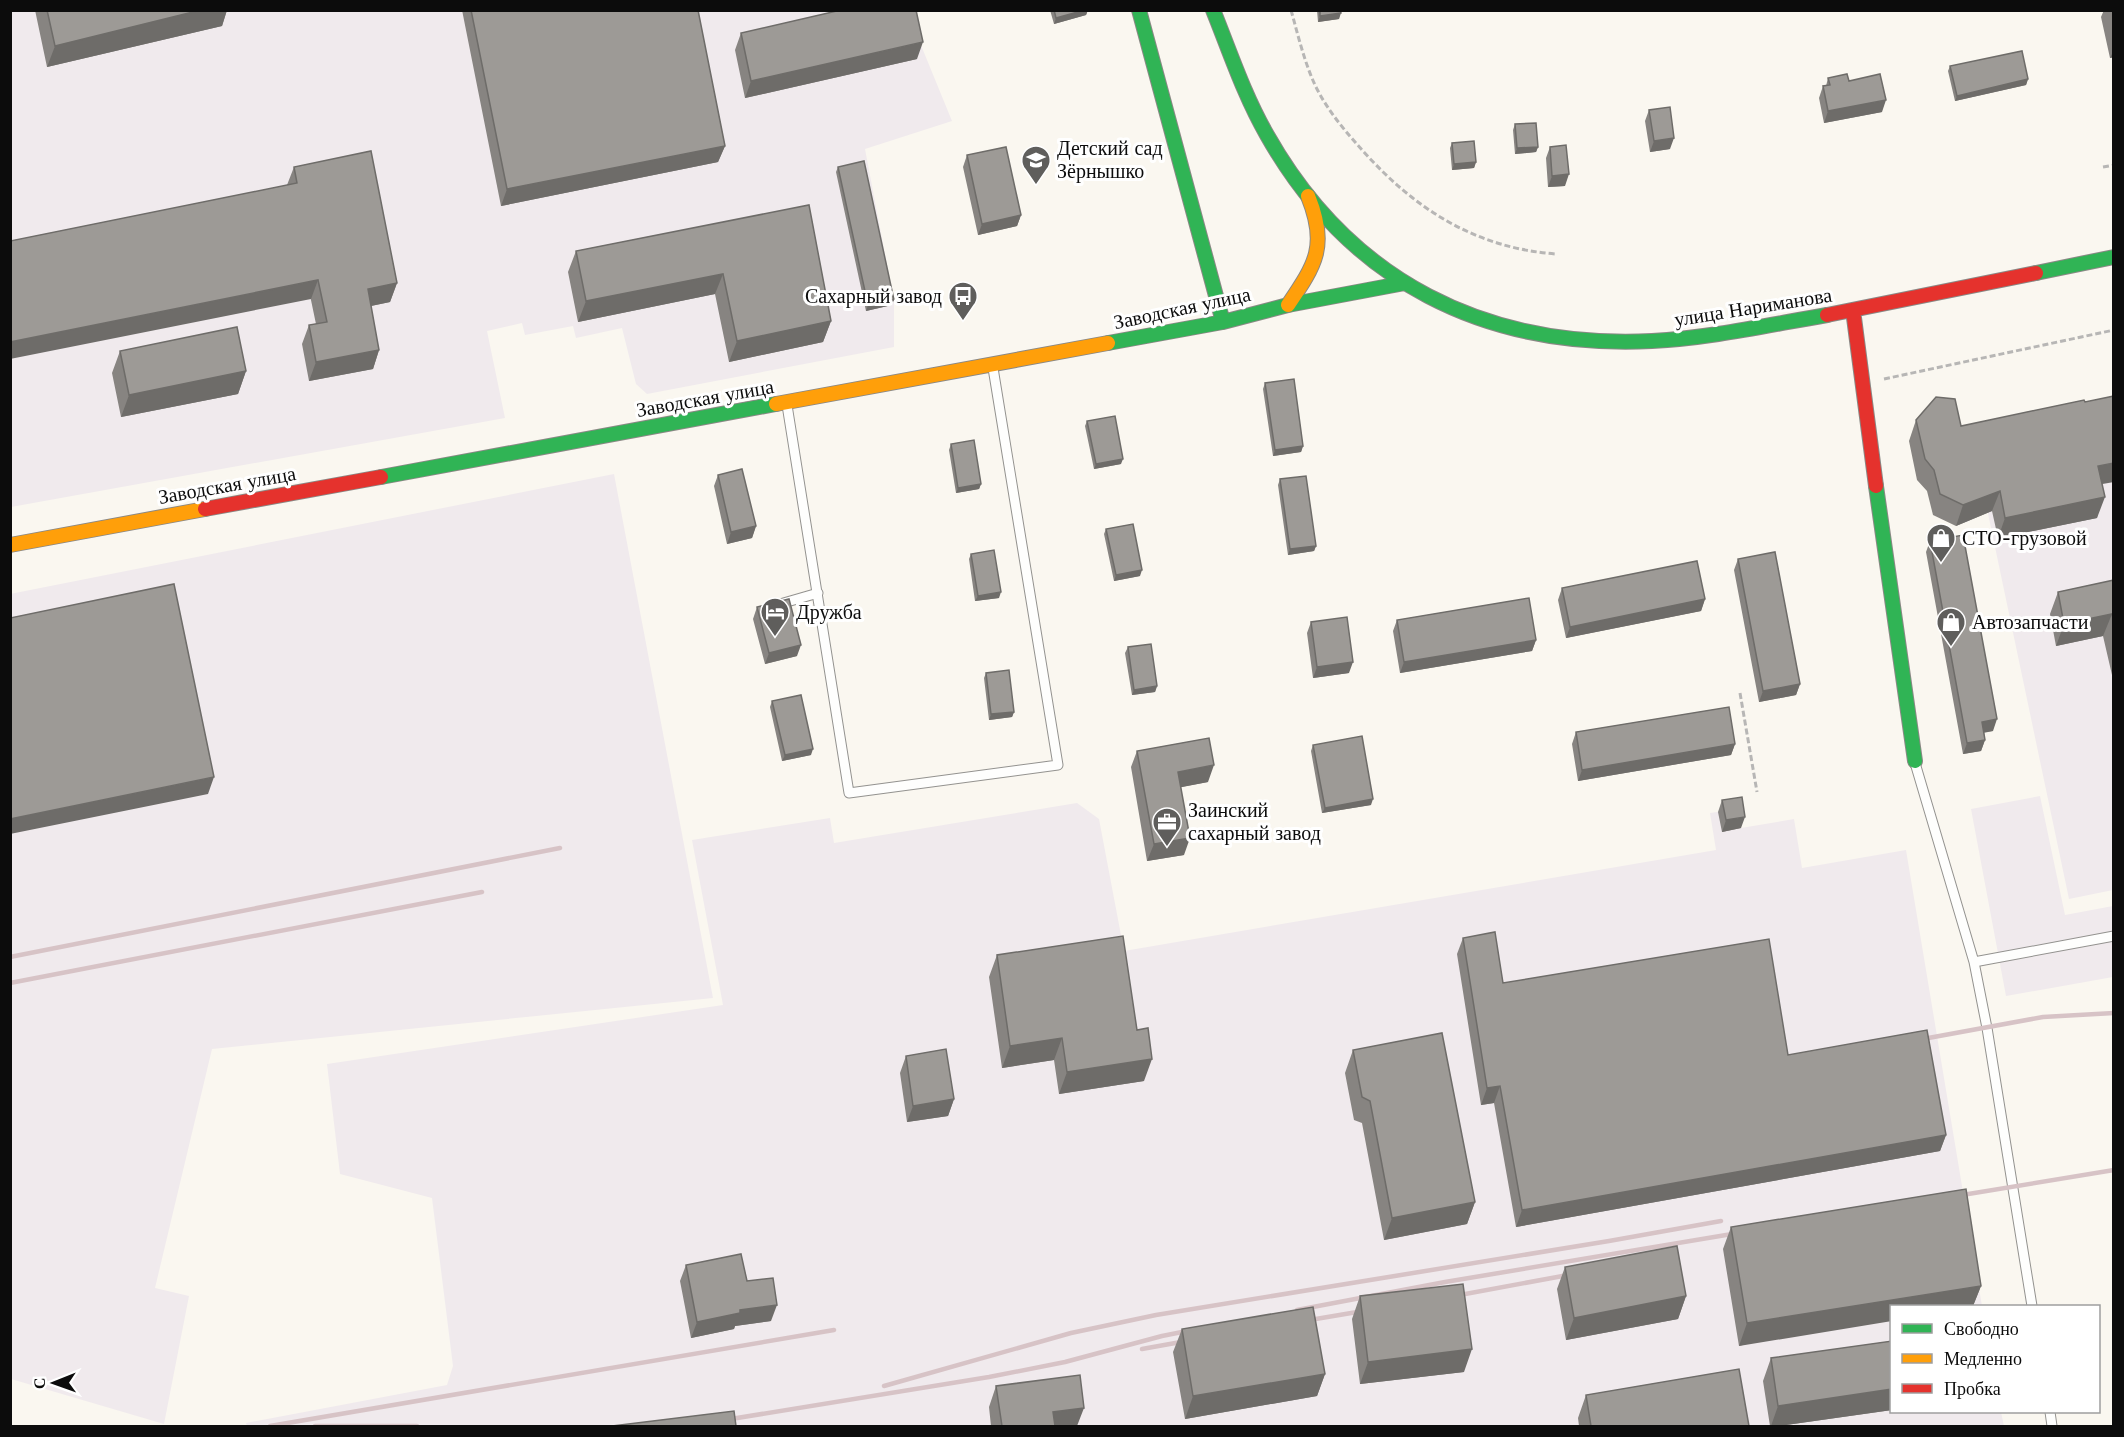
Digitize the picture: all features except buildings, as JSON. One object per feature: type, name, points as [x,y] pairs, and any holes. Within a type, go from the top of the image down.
[{"type":"main road","points":[[1139,10],[1223,322]]},
{"type":"main road","points":[[1213,10],[1241,80],[1266,133],[1306,192],[1316,213],[1319,235],[1313,268],[1288,305]]},
{"type":"main road","name":"улица Нариманова","points":[[1306,192],[1348,239],[1405,283],[1448,308],[1495,326],[1542,337],[1580,341],[1629,342],[1695,338],[1853,310],[2114,257]]},
{"type":"main road","name":"Заводская улица","points":[[10,545],[1223,322],[1288,305],[1405,283]]},
{"type":"main road","points":[[1853,310],[1914,761]]},
{"type":"lane","points":[[786,403],[849,793],[1058,765],[993,364]]},
{"type":"lane","points":[[773,606],[818,593]]},
{"type":"lane","points":[[1914,761],[1974,962],[1987,1028],[2032,1305]]},
{"type":"lane","points":[[1974,962],[2114,936]]},
{"type":"path","points":[[1291,10],[1304,56],[1327,106],[1348,134],[1398,187],[1431,212],[1456,227],[1487,241],[1527,252],[1556,254]]},
{"type":"path","points":[[2103,167],[2114,165]]},
{"type":"path","points":[[1862,384],[2114,330]]},
{"type":"path","points":[[1740,693],[1757,792]]},
{"type":"shaded area","points":[[10,11],[907,11],[952,121],[865,149],[894,301],[894,347],[647,394],[636,384],[622,328],[576,338],[573,326],[525,335],[522,323],[487,331],[505,418],[11,507]]},
{"type":"shaded area","points":[[2113,398],[2113,890],[2069,899],[1970,428]]},
{"type":"shaded area","points":[[614,474],[713,998],[212,1049],[155,1288],[189,1296],[164,1424],[11,1379],[10,594]]},
{"type":"shaded area","points":[[2040,796],[2065,915],[2113,906],[2113,977],[2006,996],[1971,809]]},
{"type":"shaded area","points":[[1077,803],[1099,819],[1124,951],[1716,850],[1710,813],[1738,809],[1741,828],[1794,819],[1802,868],[1906,850],[1982,1305],[1890,1305],[1890,1413],[2001,1413],[2004,1426],[247,1426],[246,1423],[447,1385],[453,1366],[432,1198],[340,1174],[327,1064],[723,1005],[692,840],[830,818],[834,843]]},
{"type":"railway","points":[[10,957],[560,848]]},
{"type":"railway","points":[[10,983],[482,892]]},
{"type":"railway","points":[[1912,1041],[2043,1017],[2114,1013]]},
{"type":"railway","points":[[1950,1197],[2114,1170]]},
{"type":"railway","points":[[884,1386],[1071,1333],[1156,1315],[1721,1221]]},
{"type":"railway","points":[[1297,1310],[1445,1282],[1744,1232]]},
{"type":"railway","points":[[1449,1297],[1579,1273]]},
{"type":"railway","points":[[1298,1322],[1369,1310]]},
{"type":"railway","points":[[688,1426],[989,1377],[1065,1362],[1197,1329]]},
{"type":"railway","points":[[270,1426],[834,1330]]},
{"type":"railway","points":[[1142,1349],[1192,1340]]},
{"type":"railway","points":[[315,1426],[417,1426]]},
{"type":"traffic: fast","points":[[1139,10],[1223,322]]},
{"type":"traffic: fast","points":[[1213,10],[1251,104],[1267,135],[1301,186],[1339,230],[1382,267],[1428,296],[1479,318],[1533,333],[1591,340],[1652,341],[1696,337],[1827,315]]},
{"type":"traffic: fast","points":[[2036,273],[2114,257]]},
{"type":"traffic: fast","points":[[1108,343],[1223,322],[1288,305],[1405,283]]},
{"type":"traffic: fast","points":[[381,477],[776,404]]},
{"type":"traffic: fast","points":[[1876,486],[1915,761]]},
{"type":"traffic: slow","points":[[1288,305],[1306,278],[1316,254],[1317,228],[1308,196]]},
{"type":"traffic: slow","points":[[776,404],[1108,343]]},
{"type":"traffic: slow","points":[[10,545],[205,509]]},
{"type":"traffic: jam","points":[[1827,315],[2036,273]]},
{"type":"traffic: jam","points":[[1853,310],[1876,486]]},
{"type":"traffic: jam","points":[[205,509],[381,477]]},
{"type":"place","name":"Детский сад Зёрнышко","points":[[1036,186]]},
{"type":"place","name":"Сахарный завод","points":[[963,322]]},
{"type":"place","name":"СТО-грузовой","points":[[1941,564]]},
{"type":"place","name":"Дружба","points":[[775,638]]},
{"type":"place","name":"Автозапчасти","points":[[1951,648]]},
{"type":"place","name":"Заинский сахарный завод","points":[[1167,848]]}]
